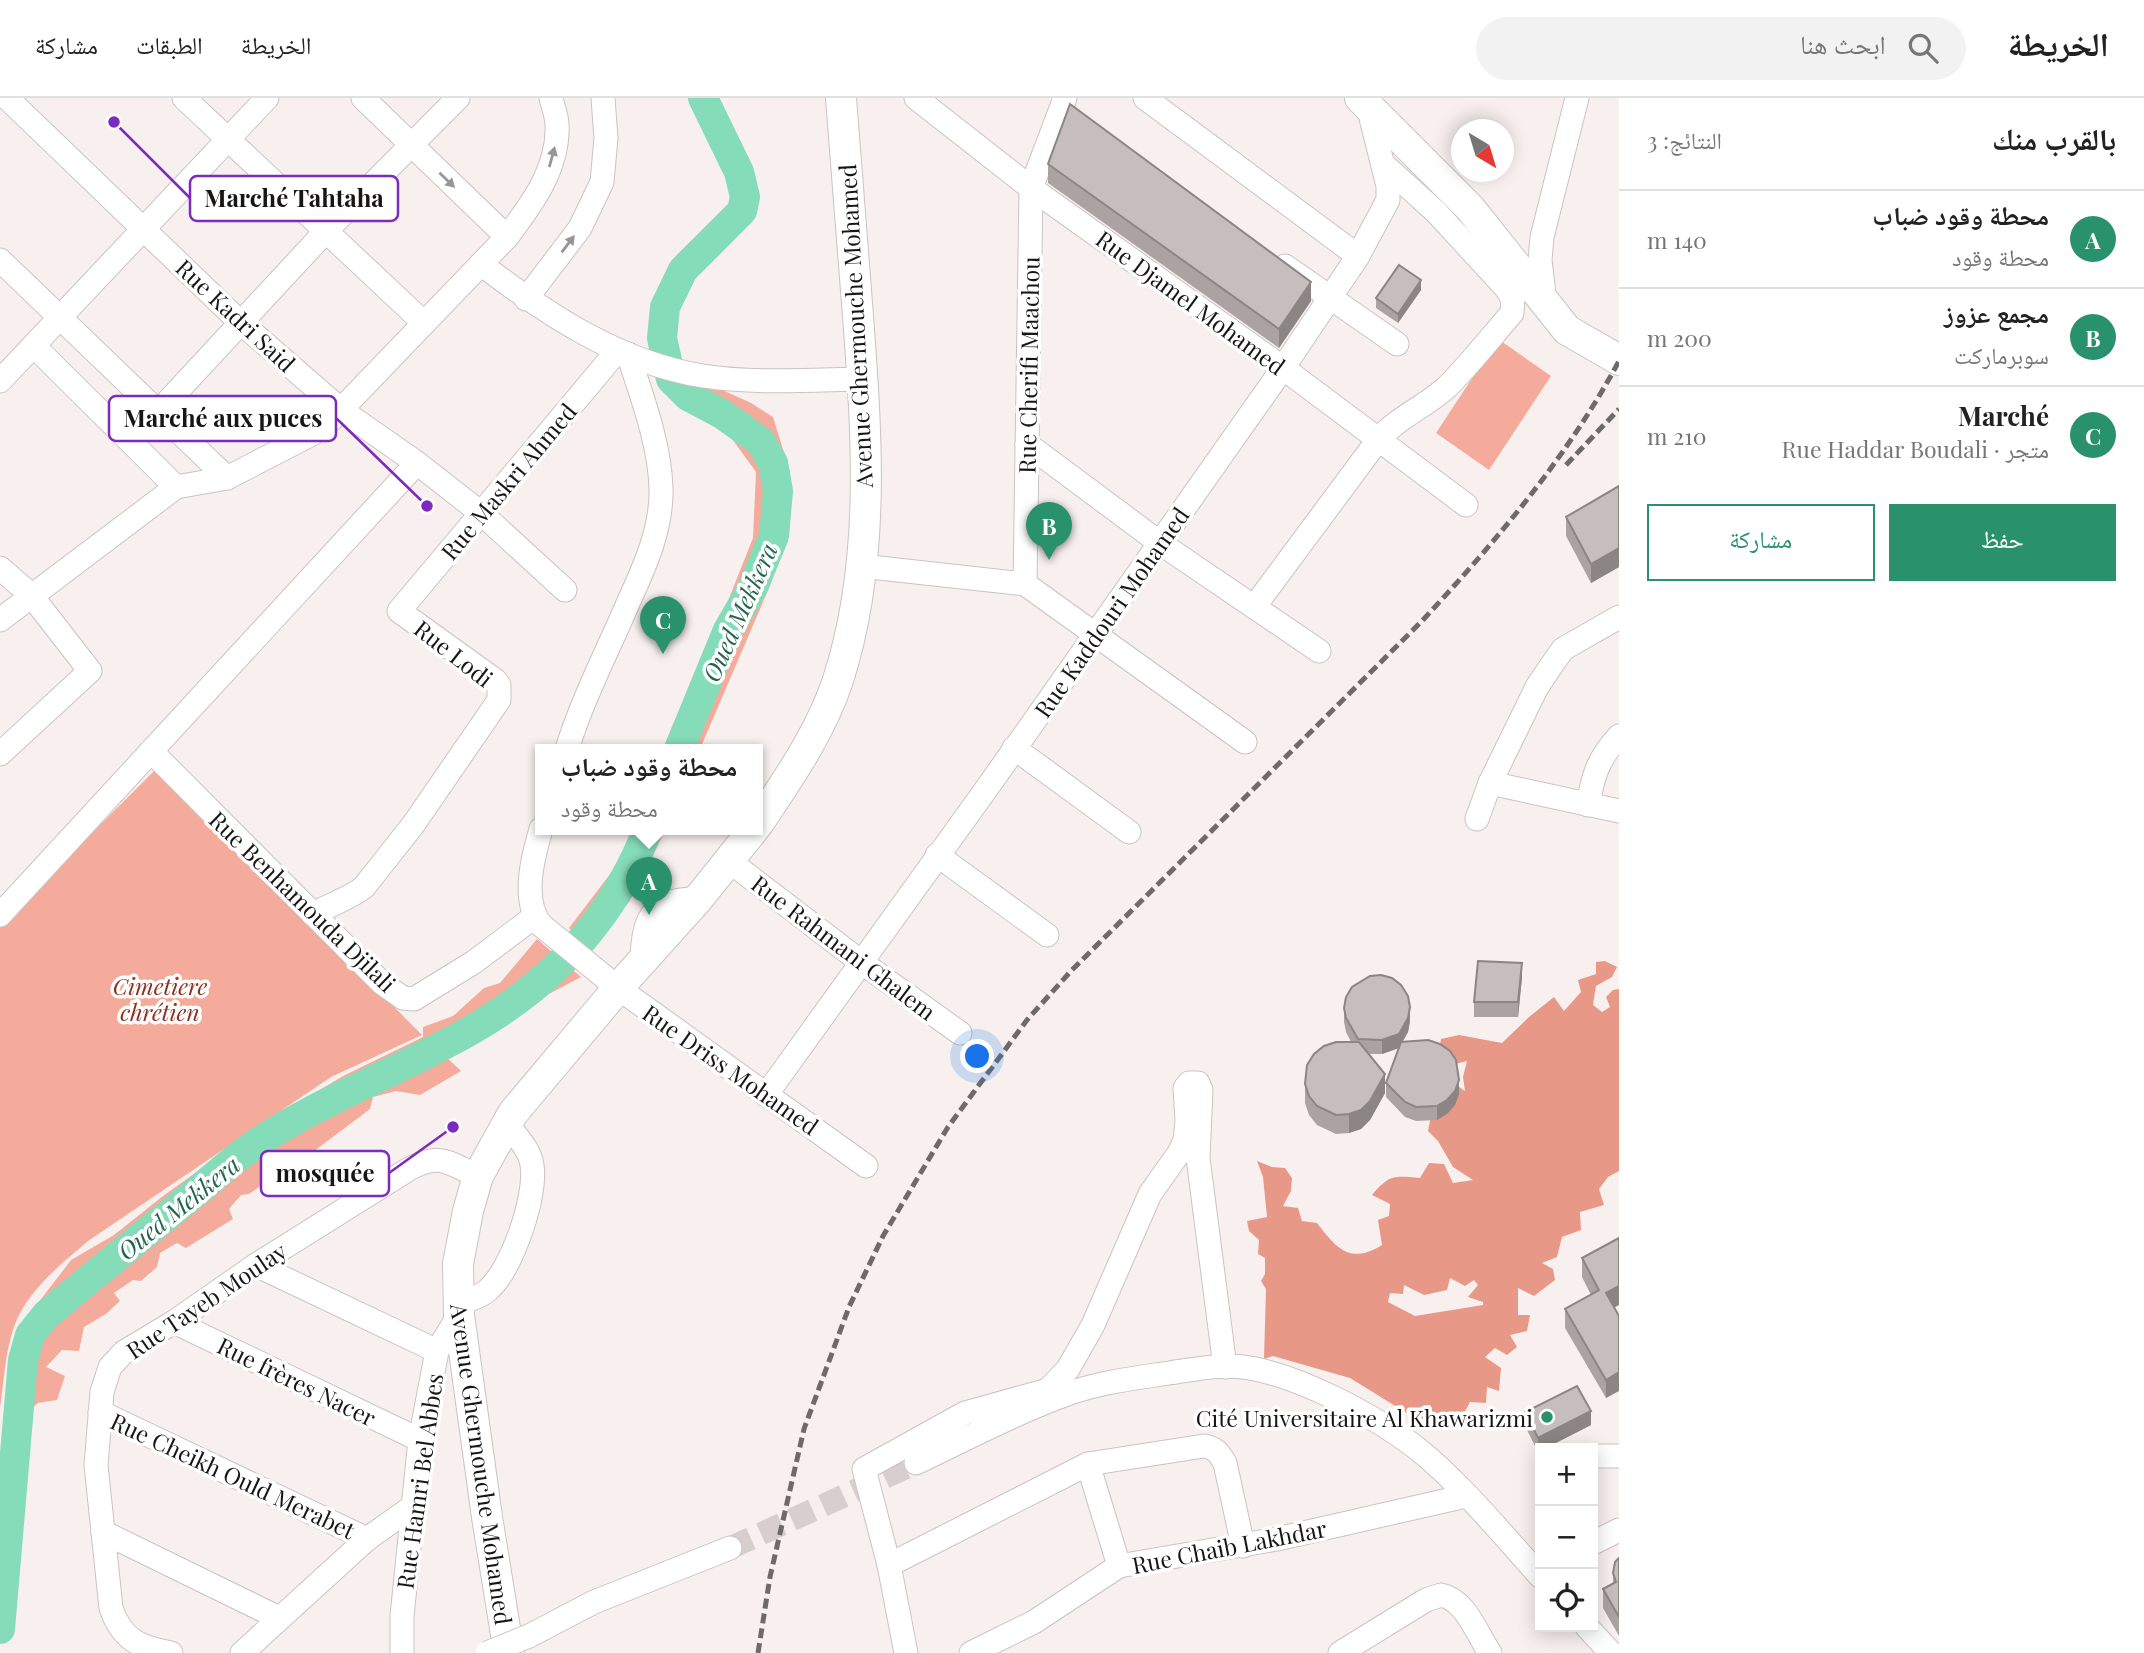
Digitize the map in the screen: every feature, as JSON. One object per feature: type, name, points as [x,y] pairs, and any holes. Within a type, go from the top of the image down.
[{"type":"main road","name":"Avenue Ghermouche Mohamed","points":[[763,817],[791,775],[818,726],[837,681],[855,616],[861,566],[867,463],[841,98]]},
{"type":"main road","points":[[1364,102],[1470,208],[1567,330],[1619,360]]},
{"type":"main road","name":"Avenue Ghermouche Mohamed","points":[[519,1644],[486,1517],[459,1310],[458,1264],[468,1211],[478,1176],[513,1113],[607,980],[642,962],[698,899],[749,835]]},
{"type":"street","name":"Rue Kadri Said","points":[[7,98],[240,322],[341,410],[417,463],[481,513],[565,590]]},
{"type":"street","points":[[184,98],[424,323]]},
{"type":"street","points":[[5,366],[33,346],[267,98]]},
{"type":"street","points":[[363,98],[507,237]]},
{"type":"street","points":[[158,412],[326,231],[458,98]]},
{"type":"street","points":[[0,620],[176,486],[227,478],[312,434],[341,410],[507,237],[542,186],[554,155],[557,124],[551,98]]},
{"type":"street","points":[[526,299],[580,228],[602,182],[606,138],[603,98]]},
{"type":"street","name":"Rue Djamel Mohamed","points":[[916,98],[1031,188],[1283,368],[1466,505]]},
{"type":"street","points":[[1145,98],[1358,256]]},
{"type":"street","points":[[1545,303],[1540,260],[1542,237],[1577,98]]},
{"type":"street","points":[[1064,99],[1086,117]]},
{"type":"street","name":"Rue Cherifi Maachou","points":[[1025,584],[1031,188],[1064,99]]},
{"type":"street","name":"Rue Kaddouri Mohamed","points":[[766,1095],[1160,543],[1358,256],[1388,200],[1388,186],[1364,102]]},
{"type":"street","points":[[1254,607],[1378,440],[1403,417],[1421,408],[1447,387],[1512,313],[1513,299],[1506,288],[1436,212],[1382,164]]},
{"type":"street","points":[[1264,249],[1397,344]]},
{"type":"street","points":[[0,260],[227,478]]},
{"type":"street","points":[[481,264],[526,299],[630,355],[701,376],[756,381],[863,379]]},
{"type":"street","points":[[33,346],[176,486]]},
{"type":"street","points":[[569,744],[645,566],[657,526],[661,489],[656,456],[630,355]]},
{"type":"street","name":"Rue Maskri Ahmed","points":[[399,611],[481,513],[630,355]]},
{"type":"street","points":[[1027,444],[1160,543],[1319,651]]},
{"type":"street","points":[[1,912],[417,463]]},
{"type":"street","points":[[861,566],[1025,584],[1245,742]]},
{"type":"street","points":[[0,568],[31,594],[90,671],[0,754]]},
{"type":"street","name":"Rue Lodi","points":[[313,914],[363,887],[414,825],[499,699],[499,685],[495,680],[399,611]]},
{"type":"street","points":[[1477,819],[1490,783],[1537,687],[1563,649],[1619,617]]},
{"type":"street","points":[[1588,805],[1594,773],[1607,750],[1619,736]]},
{"type":"street","points":[[1014,748],[1129,832]]},
{"type":"street","name":"Rue Benhamouda Djilali","points":[[151,751],[382,983],[403,998],[414,999],[427,993],[538,921]]},
{"type":"street","points":[[1490,783],[1619,811]]},
{"type":"street","points":[[538,921],[530,886],[540,835]]},
{"type":"street","points":[[937,855],[1047,935]]},
{"type":"street","name":"Rue Rahmani Ghalem","points":[[729,861],[861,962],[960,1033]]},
{"type":"street","name":"Rue Driss Mohamed","points":[[538,921],[607,980],[866,1166]]},
{"type":"street","points":[[459,1310],[487,1292],[501,1276],[513,1256],[531,1195],[532,1164],[528,1153],[507,1124]]},
{"type":"street","points":[[906,1653],[889,1565],[864,1469],[965,1413],[1048,1390],[1069,1370],[1093,1325],[1150,1194],[1190,1147],[1225,1367]]},
{"type":"street","name":"Rue Tayeb Moulay","points":[[171,1653],[153,1650],[131,1641],[117,1625],[111,1608],[96,1465],[102,1392],[110,1367],[124,1352],[409,1168],[427,1159],[439,1159],[478,1176]]},
{"type":"street","points":[[256,1265],[437,1351]]},
{"type":"street","name":"Rue Hamri Bel Abbes","points":[[402,1653],[402,1616],[420,1440],[437,1351],[459,1310]]},
{"type":"street","name":"Rue frères Nacer","points":[[174,1322],[420,1440]]},
{"type":"street","points":[[916,1463],[1070,1393],[1112,1382],[1241,1367],[1271,1373],[1322,1393],[1387,1427],[1421,1452],[1535,1571]]},
{"type":"street","name":"Rue Cheikh Ould Merabet","points":[[100,1412],[367,1539]]},
{"type":"street","points":[[889,1565],[1088,1464],[1204,1447],[1213,1448],[1225,1463],[1243,1546]]},
{"type":"street","points":[[1598,1456],[1619,1456]]},
{"type":"street","points":[[1088,1464],[1119,1566]]},
{"type":"street","name":"Rue Chaib Lakhdar","points":[[971,1653],[1034,1622],[1119,1566],[1243,1546],[1466,1496]]},
{"type":"street","points":[[242,1653],[367,1539],[415,1504]]},
{"type":"street","points":[[1598,1540],[1619,1530]]},
{"type":"street","points":[[103,1532],[279,1618]]},
{"type":"street","points":[[487,1653],[519,1644],[593,1602],[730,1548]]},
{"type":"street","points":[[1340,1653],[1426,1600],[1441,1595],[1455,1600],[1469,1618],[1488,1652]]},
{"type":"street","points":[[1592,1632],[1611,1653]]},
{"type":"green space","points":[[1498,339],[1551,376],[1489,470],[1436,433]]},
{"type":"green space","points":[[666,380],[720,389],[751,403],[773,417],[790,472],[781,479],[790,482],[790,521],[785,545],[702,744],[689,744],[709,706],[711,677],[722,638],[746,619],[753,587],[768,576],[770,538],[758,554],[764,578],[746,586],[742,618],[720,634],[709,663],[705,701],[687,744],[671,744],[753,538],[756,472],[727,432]]},
{"type":"green space","name":"Cimetiere chrétien","points":[[157,768],[422,1035],[331,1077],[88,1241],[66,1260],[35,1291],[19,1314],[9,1347],[0,1408],[0,925]]},
{"type":"green space","points":[[630,835],[650,835],[621,877],[624,892],[612,896],[596,916],[599,927],[628,891],[624,879],[636,869],[652,835],[663,835],[629,902],[594,946],[588,940],[596,930],[579,936],[569,928],[617,865]]},
{"type":"green space","points":[[537,939],[581,977],[511,1014],[505,1021],[442,1053],[461,1071],[420,1095],[396,1091],[373,1097],[370,1109],[301,1161],[274,1164],[272,1178],[249,1194],[241,1195],[229,1209],[233,1219],[186,1248],[177,1243],[160,1253],[157,1267],[141,1281],[133,1280],[114,1293],[120,1301],[106,1314],[84,1327],[79,1351],[62,1350],[46,1367],[65,1376],[57,1400],[38,1403],[10,1427],[22,1324],[71,1260],[114,1235],[163,1196],[265,1123],[343,1076],[423,1037],[423,1027],[453,1016],[484,988],[500,983]]},
{"type":"shaded area","points":[[1605,961],[1617,967],[1612,977],[1596,986],[1593,1005],[1602,1012],[1610,1007],[1606,997],[1613,990],[1619,989],[1619,1171],[1608,1177],[1599,1189],[1604,1205],[1580,1212],[1581,1230],[1562,1237],[1557,1257],[1542,1263],[1553,1269],[1555,1280],[1534,1296],[1518,1288],[1518,1315],[1530,1315],[1527,1331],[1510,1335],[1517,1347],[1507,1355],[1495,1348],[1485,1357],[1501,1368],[1499,1391],[1487,1387],[1486,1403],[1470,1402],[1462,1417],[1434,1413],[1426,1425],[1350,1378],[1273,1356],[1264,1359],[1266,1289],[1261,1281],[1265,1274],[1265,1258],[1258,1254],[1259,1240],[1249,1231],[1247,1221],[1267,1217],[1263,1177],[1257,1161],[1272,1167],[1285,1168],[1292,1178],[1291,1191],[1283,1206],[1298,1208],[1302,1221],[1317,1223],[1337,1246],[1345,1251],[1361,1254],[1382,1245],[1378,1220],[1389,1216],[1390,1204],[1372,1195],[1383,1183],[1398,1177],[1420,1178],[1429,1163],[1444,1164],[1453,1183],[1473,1180],[1453,1167],[1438,1141],[1428,1131],[1432,1110],[1452,1082],[1465,1091],[1463,1077],[1467,1061],[1455,1064],[1439,1050],[1441,1039],[1459,1035],[1502,1043],[1554,997],[1564,1011],[1581,992],[1578,980],[1596,974],[1596,962]],"holes":[[[1450,1278],[1465,1286],[1474,1280],[1478,1285],[1468,1297],[1483,1302],[1483,1305],[1415,1316],[1388,1302],[1390,1293],[1403,1294],[1404,1285],[1424,1295],[1447,1290]]]},
{"type":"building","points":[[1070,104],[1311,282],[1279,329],[1048,164]]},
{"type":"building","points":[[1399,265],[1421,280],[1398,314],[1376,298]]},
{"type":"building","points":[[1619,486],[1619,548],[1591,564],[1566,517]]},
{"type":"building","points":[[1478,961],[1522,963],[1518,1002],[1474,1002]]},
{"type":"building","points":[[1370,976],[1392,978],[1401,985],[1408,996],[1408,1018],[1399,1034],[1382,1040],[1358,1039],[1346,1018],[1346,997],[1352,987]]},
{"type":"building","points":[[1428,1040],[1450,1051],[1456,1060],[1459,1080],[1455,1091],[1447,1100],[1437,1106],[1416,1107],[1405,1102],[1386,1083],[1401,1042]]},
{"type":"building","points":[[1336,1042],[1359,1042],[1385,1074],[1370,1101],[1361,1110],[1349,1114],[1336,1115],[1317,1106],[1309,1096],[1305,1084],[1307,1065],[1314,1054],[1324,1046]]},
{"type":"building","points":[[1619,1238],[1619,1286],[1606,1293],[1619,1316],[1619,1372],[1606,1380],[1565,1309],[1599,1290],[1582,1258]]},
{"type":"building","points":[[1577,1386],[1591,1411],[1538,1438],[1525,1412]]},
{"type":"building","points":[[1619,1558],[1619,1617],[1603,1589],[1616,1582],[1613,1573],[1615,1562]]},
{"type":"waterway","name":"Oued Mekkera","points":[[681,744],[728,630],[753,587],[774,536],[778,491],[773,463],[760,441],[722,414],[688,396],[671,379],[662,338],[665,307],[683,270],[742,211],[745,197],[739,172],[703,98]]},
{"type":"waterway","name":"Oued Mekkera","points":[[0,1629],[23,1360],[30,1335],[46,1315],[257,1143],[309,1112],[473,1029],[530,990],[555,968],[599,919],[618,891],[645,835]]},
{"type":"tunnel","points":[[730,1548],[916,1463]]},
{"type":"railway","points":[[758,1653],[770,1577],[804,1429],[849,1307],[883,1236],[948,1127],[1027,1020],[1071,971],[1422,621],[1477,560],[1553,465],[1599,397],[1619,361]]},
{"type":"railway","points":[[1566,465],[1619,409]]},
{"type":"place","name":"Marché Tahtaha","points":[[114,122]]},
{"type":"place","name":"Marché aux puces","points":[[427,506]]},
{"type":"place","name":"مجمع عزوز","points":[[1049,560]]},
{"type":"place","name":"Marché","points":[[663,654]]},
{"type":"place","name":"محطة وقود ضباب","points":[[649,915]]},
{"type":"place","name":"mosquée","points":[[453,1127]]},
{"type":"place","name":"Cité Universitaire Al Khawarizmi","points":[[1547,1417]]}]
